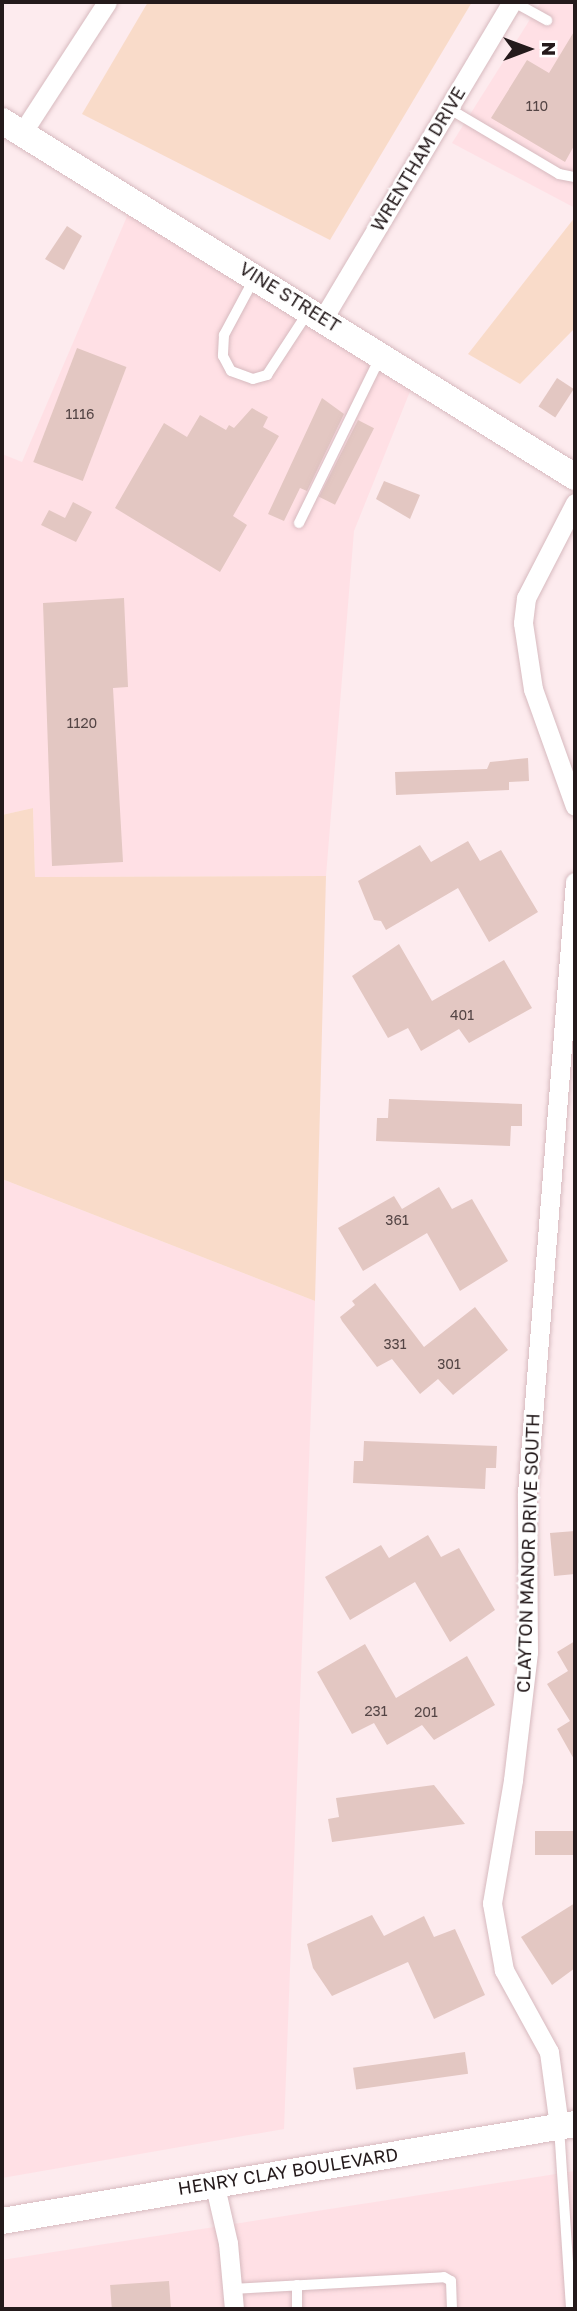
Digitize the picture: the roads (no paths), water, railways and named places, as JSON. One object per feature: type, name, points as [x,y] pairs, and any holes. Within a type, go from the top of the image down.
[{"type":"street","points":[[12,127],[107,2]]},
{"type":"street","name":"WRENTHAM DRIVE","points":[[317,313],[513,2]]},
{"type":"street","name":"VINE STREET","points":[[12,127],[317,313],[575,477]]},
{"type":"street","points":[[575,503],[526,598],[523,623],[533,689],[575,806]]},
{"type":"street","name":"CLAYTON MANOR DRIVE SOUTH","points":[[567,2125],[549,2052],[504,1970],[492,1903],[513,1780],[528,1652],[527,1493],[575,882]]},
{"type":"street","name":"HENRY CLAY BOULEVARD","points":[[2,2221],[214,2182],[567,2125]]},
{"type":"street","points":[[214,2182],[229,2243],[234,2309]]},
{"type":"lane","points":[[513,2],[547,20]]},
{"type":"lane","points":[[448,108],[559,174],[575,177]]},
{"type":"lane","points":[[256,276],[242,295],[225,335],[223,356],[231,371],[253,379],[267,375],[317,313]]},
{"type":"lane","points":[[299,523],[382,354]]},
{"type":"lane","points":[[567,2125],[571,2309]]},
{"type":"lane","points":[[232,2289],[444,2277],[451,2281],[452,2309]]},
{"type":"lane","points":[[297,2285],[297,2309]]}]
